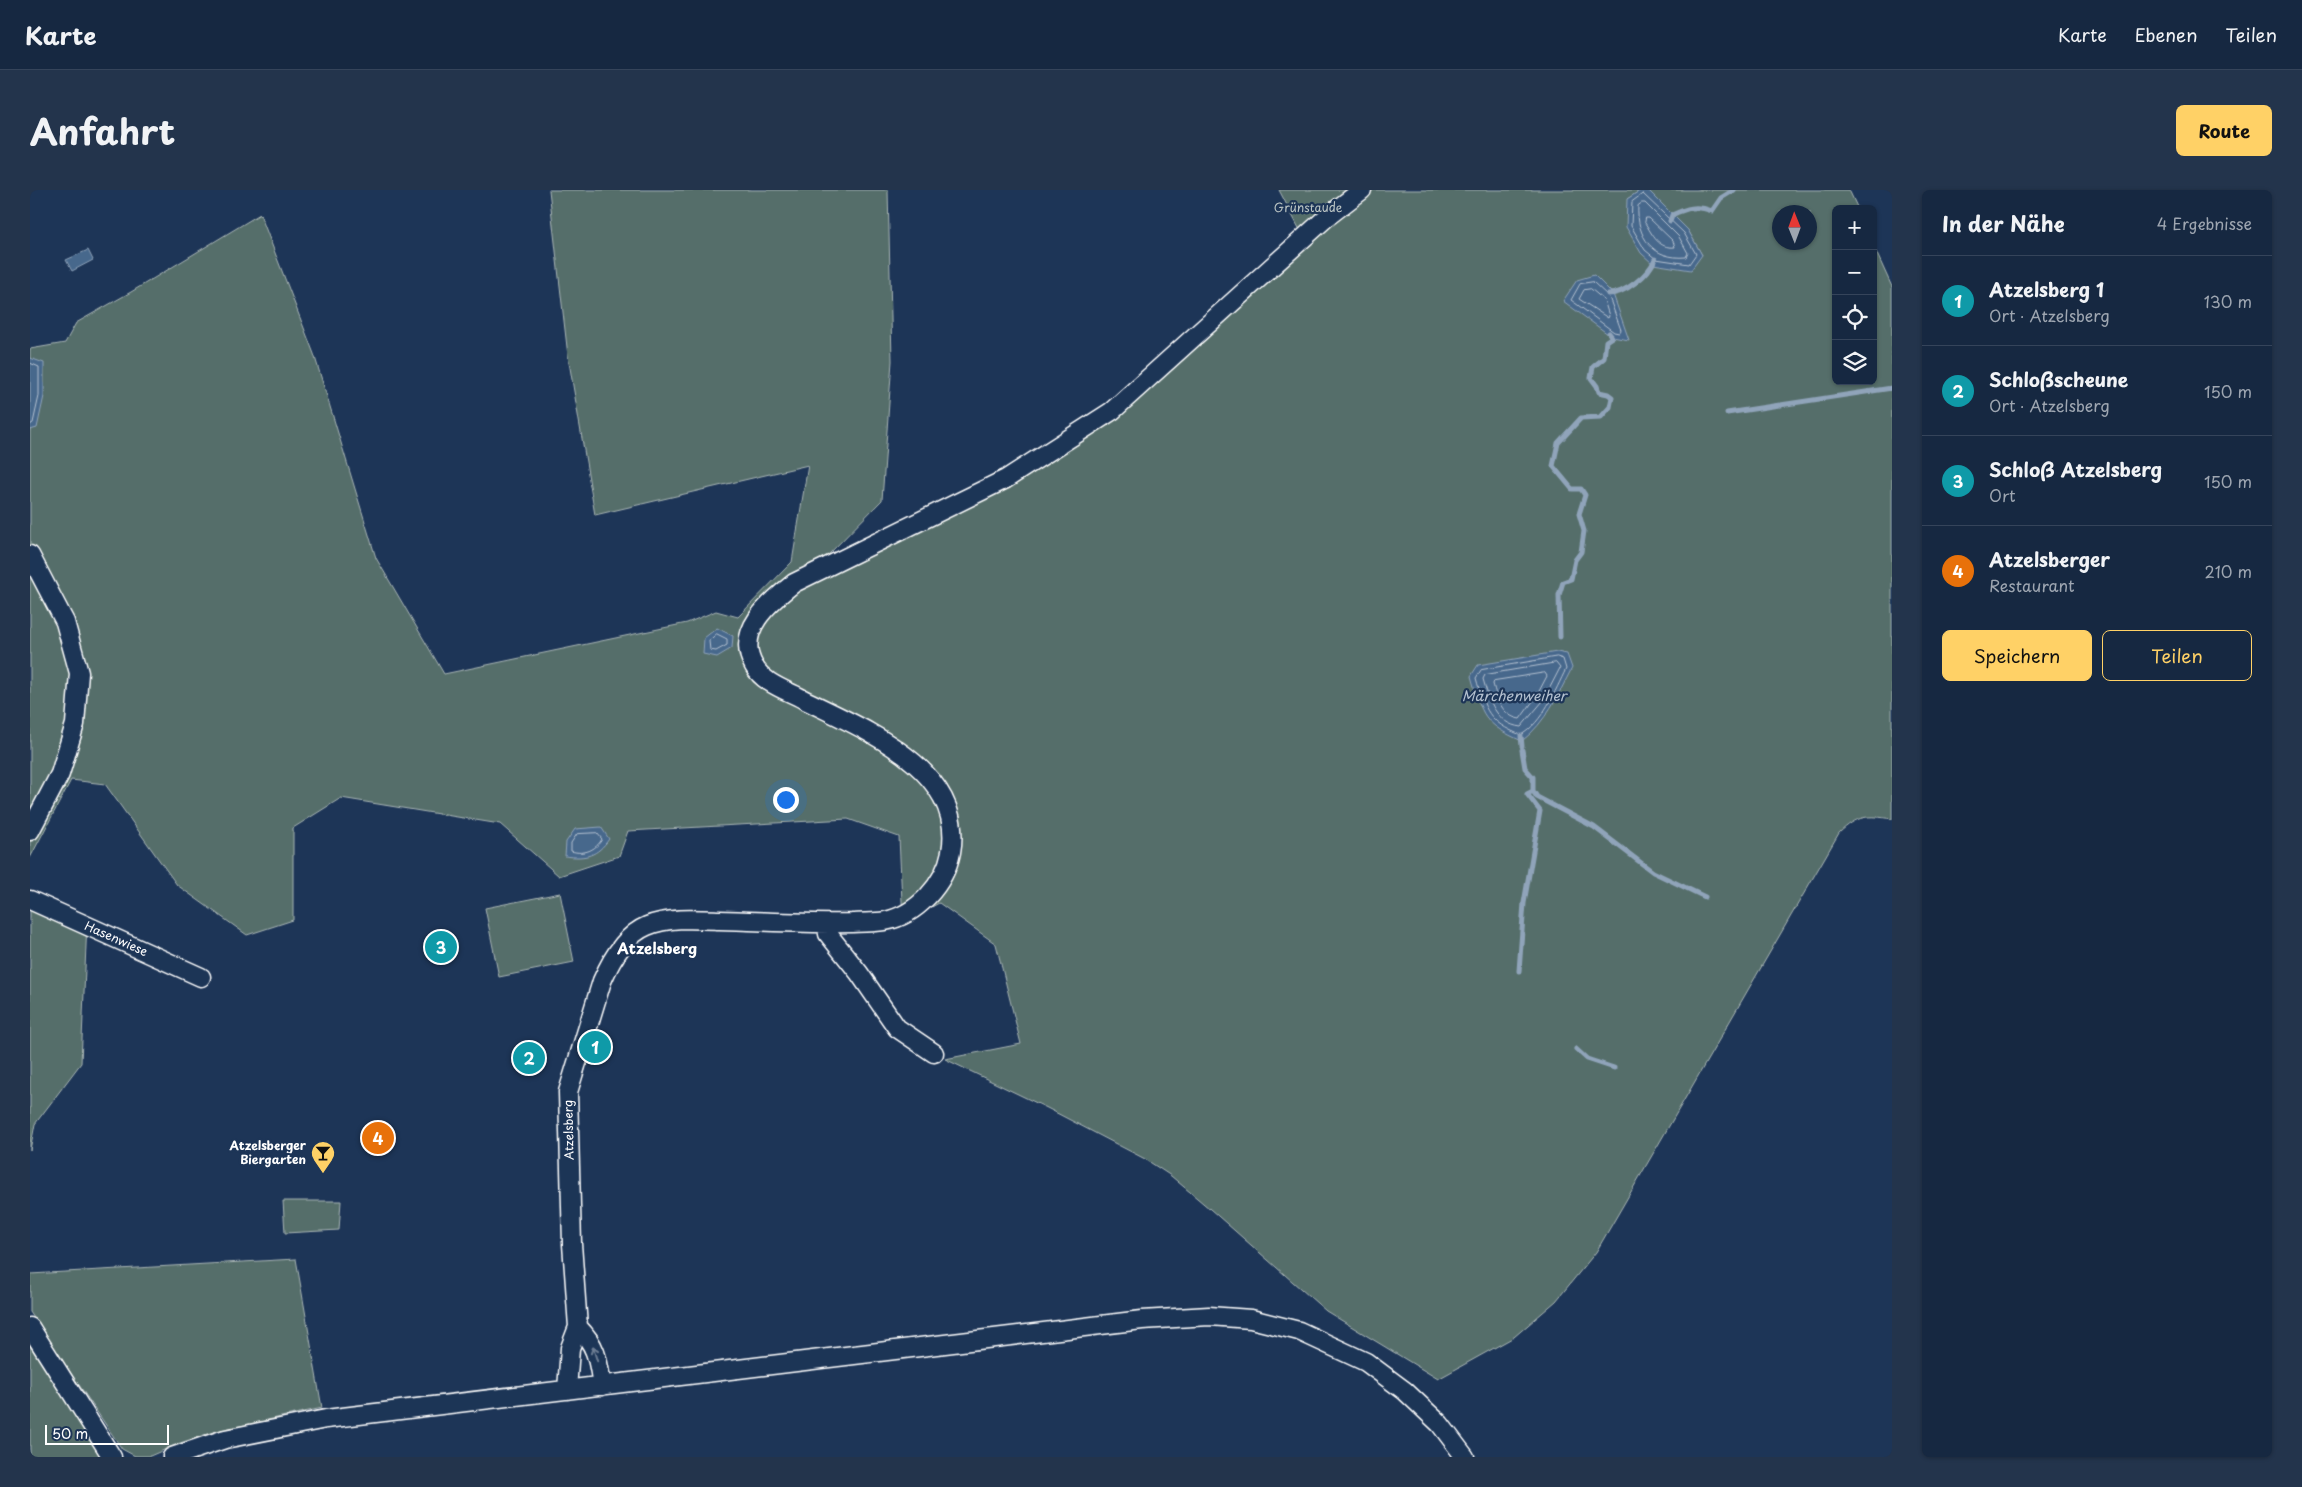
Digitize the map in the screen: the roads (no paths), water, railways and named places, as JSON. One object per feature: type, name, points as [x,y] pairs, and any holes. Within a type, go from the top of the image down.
[{"type":"street","name":"Atzelsberg","points":[[567,1390],[570,1348],[578,1327],[572,1244],[568,1092],[608,967],[630,935],[647,926],[672,920],[703,919],[827,924],[885,921],[915,909],[930,895],[947,868],[951,853],[953,834],[950,814],[943,794],[932,779],[898,750],[768,681],[754,666],[748,648],[751,630],[766,605],[794,583],[1006,479],[1112,411],[1320,224],[1362,190]]},
{"type":"street","points":[[30,555],[65,622],[78,673],[75,724],[60,774],[30,832]]},
{"type":"street","name":"Hasenwiese","points":[[30,900],[201,977]]},
{"type":"street","points":[[827,924],[828,934],[859,973],[897,1028],[934,1053]]},
{"type":"street","points":[[172,1457],[225,1439],[326,1419],[1142,1320],[1209,1316],[1242,1319],[1300,1332],[1366,1362],[1405,1391],[1440,1424],[1465,1457]]},
{"type":"street","points":[[30,1327],[112,1457]]},
{"type":"street","points":[[578,1327],[589,1338],[596,1351],[602,1386]]},
{"type":"water","points":[[1641,190],[1648,190],[1688,230],[1702,255],[1691,270],[1653,264],[1641,253],[1626,227],[1627,199]]},
{"type":"water","points":[[88,250],[93,260],[72,271],[66,260]]},
{"type":"water","points":[[1594,275],[1613,294],[1629,340],[1612,337],[1563,301],[1577,280]]},
{"type":"water","points":[[30,358],[44,363],[44,396],[37,428],[30,430]]},
{"type":"water","points":[[717,628],[733,636],[732,648],[717,657],[703,654],[704,638]]},
{"type":"water","name":"Märchenweiher","points":[[1557,652],[1567,654],[1572,668],[1545,717],[1522,741],[1499,729],[1486,717],[1478,700],[1471,676],[1478,665]]},
{"type":"water","points":[[601,827],[609,839],[605,845],[590,855],[579,857],[565,856],[566,842],[575,829]]},
{"type":"waterway","points":[[1670,221],[1672,215],[1687,209],[1701,208],[1712,211],[1721,198],[1734,190]]},
{"type":"waterway","points":[[1608,294],[1622,291],[1636,282],[1648,271],[1655,259]]},
{"type":"waterway","points":[[1560,637],[1559,595],[1563,582],[1571,579],[1575,560],[1581,552],[1584,531],[1579,514],[1585,495],[1581,489],[1572,489],[1553,466],[1558,443],[1581,418],[1601,417],[1610,407],[1612,397],[1599,392],[1591,378],[1593,367],[1604,358],[1606,341],[1612,337],[1609,333]]},
{"type":"waterway","points":[[1727,413],[1892,388]]},
{"type":"waterway","points":[[1521,736],[1522,746]]},
{"type":"waterway","points":[[1522,750],[1525,768],[1533,777],[1533,791],[1537,797],[1594,827],[1653,872],[1705,897]]},
{"type":"waterway","points":[[1519,971],[1524,903],[1540,811],[1527,794],[1533,791]]},
{"type":"waterway","points":[[1576,1049],[1587,1059],[1614,1068]]},
{"type":"place","name":"Schloß Atzelsberg","points":[[441,947]]},
{"type":"place","name":"Atzelsberg 1","points":[[595,1047]]},
{"type":"place","name":"Schloßscheune","points":[[529,1058]]},
{"type":"place","name":"Atzelsberger","points":[[378,1138]]},
{"type":"place","name":"Atzelsberger Biergarten","points":[[323,1174]]},
{"type":"district","name":"Atzelsberg","points":[[657,949]]},
{"type":"park label","name":"Grünstaude","points":[[1308,208]]}]
